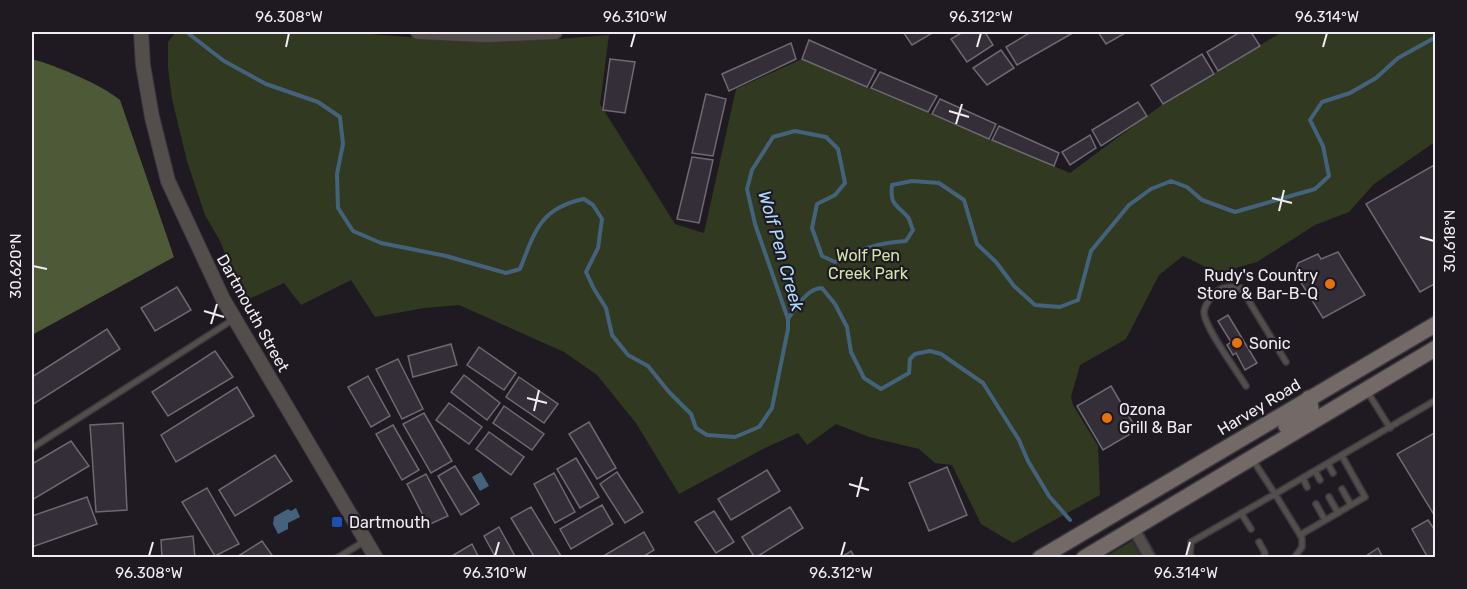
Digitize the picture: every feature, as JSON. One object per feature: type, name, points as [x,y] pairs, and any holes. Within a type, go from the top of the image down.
[{"type":"main road","name":"Harvey Road","points":[[1040,558],[1436,324]]},
{"type":"main road","points":[[1367,390],[1364,381],[1367,377],[1402,356],[1410,339]]},
{"type":"main road","points":[[1084,558],[1436,348]]},
{"type":"main road","points":[[1268,448],[1274,433],[1308,412],[1311,408],[1309,398]]},
{"type":"street","name":"Dartmouth Street","points":[[141,32],[142,65],[168,181],[234,319],[376,558]]},
{"type":"street","points":[[418,32],[487,35],[555,32]]},
{"type":"street","points":[[1134,529],[1150,558]]},
{"type":"lane","points":[[1246,386],[1209,327],[1204,312],[1208,301],[1218,289],[1229,286],[1241,288],[1286,362]]},
{"type":"lane","points":[[32,448],[234,319]]},
{"type":"lane","points":[[1367,390],[1390,428]]},
{"type":"lane","points":[[1192,558],[1191,542],[1436,400]]},
{"type":"lane","points":[[1300,535],[1365,497],[1342,456]]},
{"type":"lane","points":[[1251,457],[1302,538],[1302,547],[1294,558]]},
{"type":"lane","points":[[1328,464],[1333,473]]},
{"type":"lane","points":[[1315,471],[1320,480]]},
{"type":"lane","points":[[1303,478],[1307,487]]},
{"type":"lane","points":[[1342,489],[1351,505]]},
{"type":"lane","points":[[1329,496],[1338,513]]},
{"type":"lane","points":[[1316,504],[1325,520]]},
{"type":"lane","points":[[1241,513],[1251,529]]},
{"type":"lane","points":[[337,558],[366,540]]},
{"type":"lane","points":[[1259,542],[1265,553],[1263,558]]},
{"type":"green space","name":"Wolf Pen Creek Park","points":[[176,32],[345,32],[472,42],[609,35],[600,104],[675,224],[704,233],[736,89],[802,59],[1070,173],[1163,104],[1282,32],[1435,32],[1435,142],[1374,184],[1349,212],[1315,225],[1257,262],[1218,273],[1183,256],[1159,275],[1126,339],[1080,365],[1071,397],[1073,405],[1098,446],[1100,495],[1013,543],[981,524],[952,465],[935,463],[919,449],[869,437],[836,424],[807,445],[798,433],[679,494],[636,423],[597,375],[564,352],[459,305],[424,308],[375,317],[351,280],[301,305],[284,283],[249,299],[205,215],[187,161],[172,99],[168,67],[168,42]]},
{"type":"green space","points":[[32,59],[78,76],[120,100],[174,257],[32,335]]},
{"type":"green space","points":[[1132,541],[1141,557],[1105,557]]},
{"type":"water","points":[[481,472],[489,486],[480,491],[472,477]]},
{"type":"water","points":[[296,508],[300,517],[288,523],[288,529],[278,534],[273,524],[274,517],[288,509],[291,511]]},
{"type":"building","points":[[903,32],[934,32],[912,45]]},
{"type":"building","points":[[963,32],[985,32],[993,45],[967,62],[951,39]]},
{"type":"building","points":[[1031,32],[1069,32],[1071,34],[1017,65],[1006,47]]},
{"type":"building","points":[[1098,32],[1127,32],[1106,44]]},
{"type":"building","points":[[1240,32],[1251,32],[1260,46],[1218,71],[1207,52]]},
{"type":"building","points":[[809,40],[876,70],[867,87],[802,59]]},
{"type":"building","points":[[791,43],[796,59],[729,91],[722,74]]},
{"type":"building","points":[[1001,50],[1014,68],[987,85],[973,68]]},
{"type":"building","points":[[1202,54],[1214,74],[1163,104],[1151,85]]},
{"type":"building","points":[[610,59],[635,62],[625,113],[603,110]]},
{"type":"building","points":[[880,72],[937,96],[928,112],[871,88]]},
{"type":"building","points":[[706,94],[726,99],[713,156],[692,153]]},
{"type":"building","points":[[940,99],[996,124],[989,139],[932,114]]},
{"type":"building","points":[[1138,102],[1147,116],[1101,146],[1092,130]]},
{"type":"building","points":[[999,126],[1059,153],[1054,166],[992,140]]},
{"type":"building","points":[[1090,135],[1096,148],[1070,165],[1062,152]]},
{"type":"building","points":[[692,157],[713,160],[699,223],[677,219]]},
{"type":"building","points":[[1436,164],[1436,283],[1420,292],[1366,204]]},
{"type":"building","name":"Rudy's Country Store & Bar-B-Q","points":[[1338,252],[1365,295],[1323,318],[1295,273],[1298,263],[1318,254],[1321,259]]},
{"type":"building","points":[[177,287],[191,310],[155,331],[141,308]]},
{"type":"building","name":"Sonic","points":[[1228,315],[1257,363],[1245,370],[1236,353],[1233,355],[1227,345],[1231,342],[1218,321]]},
{"type":"building","points":[[107,329],[120,349],[32,405],[32,377]]},
{"type":"building","points":[[451,344],[457,365],[413,377],[408,356]]},
{"type":"building","points":[[479,347],[516,373],[504,390],[467,365]]},
{"type":"building","points":[[215,351],[233,377],[168,416],[152,392]]},
{"type":"building","points":[[398,359],[423,409],[402,419],[376,369]]},
{"type":"building","points":[[464,375],[500,403],[487,420],[451,392]]},
{"type":"building","points":[[368,376],[390,416],[371,427],[348,387]]},
{"type":"building","points":[[519,377],[558,404],[544,423],[506,397]]},
{"type":"building","name":"Ozona Grill & Bar","points":[[1111,386],[1137,430],[1103,450],[1077,406]]},
{"type":"building","points":[[237,387],[254,416],[176,462],[161,435]]},
{"type":"building","points":[[449,403],[482,427],[469,444],[436,420]]},
{"type":"building","points":[[504,406],[544,434],[532,450],[493,423]]},
{"type":"building","points":[[424,413],[452,461],[431,473],[403,424]]},
{"type":"building","points":[[589,422],[616,468],[597,479],[569,434]]},
{"type":"building","points":[[123,423],[127,510],[96,512],[90,425]]},
{"type":"building","points":[[393,425],[419,470],[402,480],[376,434]]},
{"type":"building","points":[[489,432],[524,457],[511,475],[476,449]]},
{"type":"building","points":[[1436,432],[1435,473],[1436,518],[1397,454]]},
{"type":"building","points":[[71,441],[89,466],[32,500],[32,464]]},
{"type":"building","points":[[275,455],[292,481],[235,516],[219,490]]},
{"type":"building","points":[[576,458],[599,497],[580,508],[557,469]]},
{"type":"building","points":[[455,466],[479,504],[461,515],[438,476]]},
{"type":"building","points":[[947,467],[967,515],[929,531],[909,483]]},
{"type":"building","points":[[767,470],[780,491],[731,520],[718,499]]},
{"type":"building","points":[[617,472],[643,512],[625,523],[600,484]]},
{"type":"building","points":[[554,473],[575,512],[555,523],[534,484]]},
{"type":"building","points":[[426,474],[448,516],[428,525],[407,484]]},
{"type":"building","points":[[207,488],[239,544],[215,556],[182,502]]},
{"type":"building","points":[[87,497],[97,524],[32,547],[32,516]]},
{"type":"building","points":[[602,505],[613,524],[571,549],[560,529]]},
{"type":"building","points":[[531,507],[561,556],[558,558],[535,558],[511,518]]},
{"type":"building","points":[[790,507],[803,528],[755,558],[742,537]]},
{"type":"building","points":[[714,511],[734,542],[716,553],[695,522]]},
{"type":"building","points":[[1428,520],[1436,532],[1436,558],[1428,558],[1412,529]]},
{"type":"building","points":[[499,527],[516,558],[496,558],[484,536]]},
{"type":"building","points":[[644,532],[654,550],[641,558],[600,558]]},
{"type":"building","points":[[193,536],[195,558],[162,558],[161,540]]},
{"type":"building","points":[[262,541],[274,558],[235,558]]},
{"type":"building","points":[[472,544],[479,558],[454,558],[452,556]]},
{"type":"building","points":[[1378,548],[1383,558],[1363,558]]},
{"type":"building","points":[[851,551],[855,558],[840,558]]},
{"type":"waterway","name":"Wolf Pen Creek","points":[[189,34],[224,61],[266,84],[318,102],[340,117],[343,144],[337,174],[338,208],[353,231],[381,243],[446,256],[506,273],[520,269],[535,233],[548,215],[569,203],[584,199],[593,205],[602,219],[598,248],[586,272],[606,308],[612,335],[628,355],[648,366],[691,414],[696,428],[707,435],[735,437],[759,427],[772,408],[788,329],[788,319],[755,224],[747,189],[752,170],[773,137],[795,131],[826,137],[838,149],[845,183],[835,195],[817,204],[812,228],[822,256],[835,262],[869,247],[906,241],[913,230],[908,217],[893,200],[892,185],[912,181],[939,183],[964,200],[977,244],[996,262],[1014,286],[1035,305],[1060,307],[1078,300],[1091,251],[1129,205],[1151,189],[1171,181],[1187,187],[1202,200],[1235,212],[1315,189],[1329,176],[1323,146],[1310,120],[1322,102],[1350,93],[1376,78],[1398,58],[1436,37]]},
{"type":"waterway","points":[[788,319],[811,291],[822,288],[835,304],[847,327],[851,352],[864,378],[881,389],[909,373],[910,359],[915,354],[930,351],[941,354],[983,383],[1019,440],[1028,461],[1049,496],[1070,520]]},
{"type":"place","name":"Rudy's Country Store & Bar-B-Q","points":[[1330,284]]},
{"type":"place","name":"Sonic","points":[[1237,343]]},
{"type":"place","name":"Ozona Grill & Bar","points":[[1107,418]]},
{"type":"place","name":"Dartmouth","points":[[337,522]]}]
